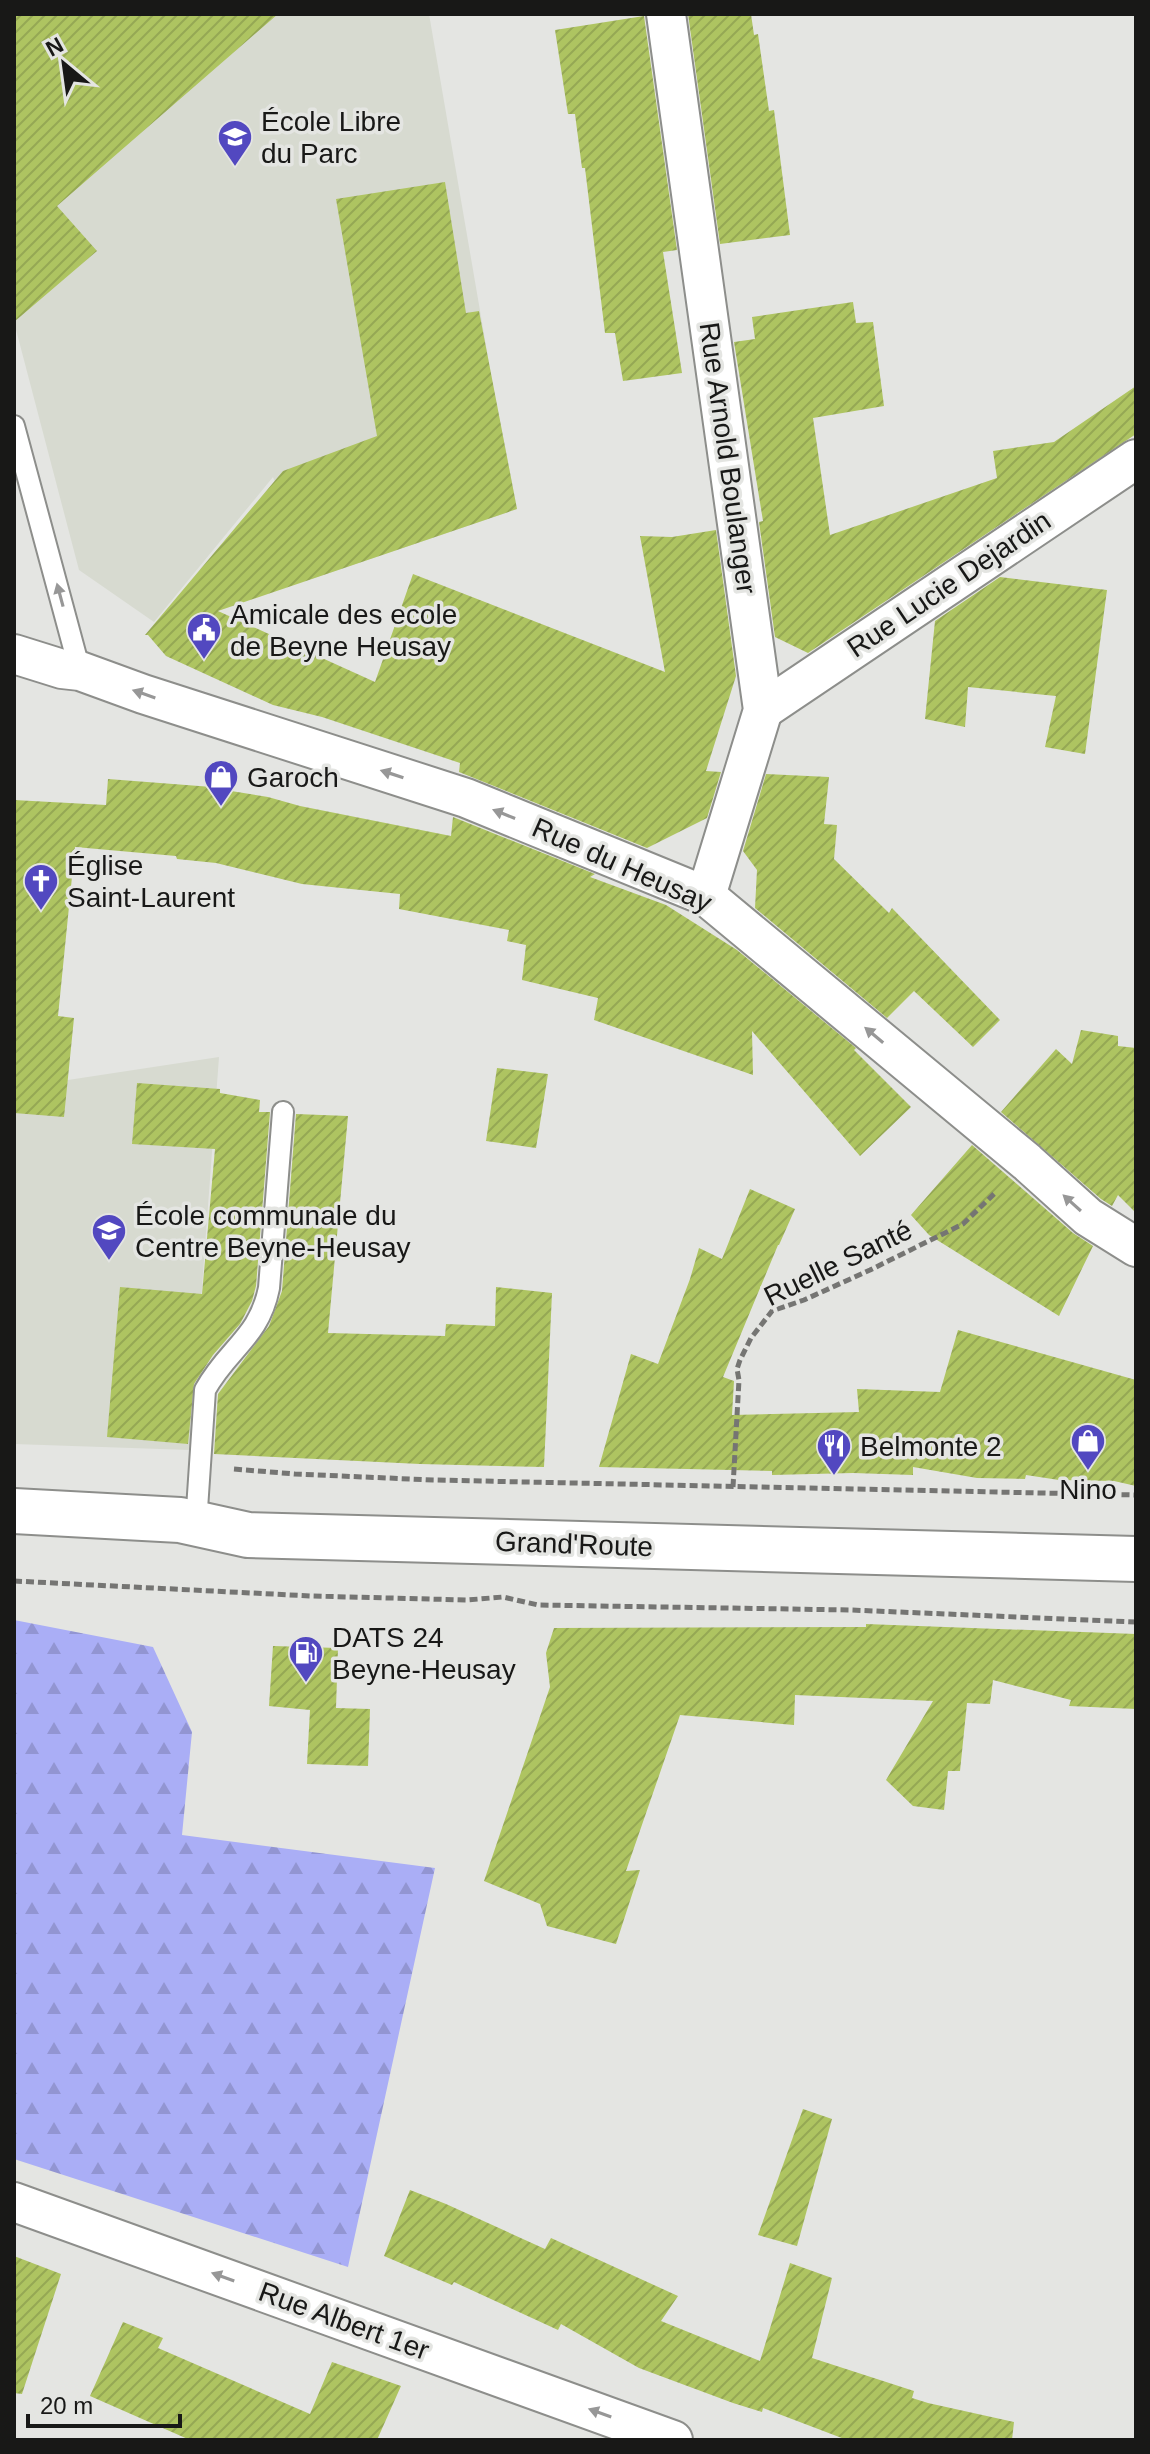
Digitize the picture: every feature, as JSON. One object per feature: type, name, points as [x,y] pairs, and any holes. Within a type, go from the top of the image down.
[{"type":"main road","name":"Grand'Route","points":[[14,1511],[180,1520],[248,1535],[1136,1559]]},
{"type":"street","name":"Rue Arnold Boulanger","points":[[666,14],[763,710],[706,896]]},
{"type":"street","name":"Rue Lucie Dejardin","points":[[763,710],[1136,459]]},
{"type":"street","name":"Rue du Heusay","points":[[14,654],[62,669],[80,671],[466,798],[706,896],[1027,1162],[1088,1217],[1136,1247]]},
{"type":"street","name":"Rue Albert 1er","points":[[14,2202],[673,2440]]},
{"type":"lane","points":[[14,426],[80,671]]},
{"type":"lane","points":[[196,1524],[205,1390],[216,1371],[252,1332],[265,1309],[283,1112]]},
{"type":"path","name":"Ruelle Santé","points":[[733,1487],[737,1369],[751,1338],[772,1311],[830,1288],[963,1224],[1027,1162]]},
{"type":"path","points":[[199,1467],[341,1476],[1136,1495]]},
{"type":"path","points":[[14,1581],[311,1596],[467,1600],[490,1597],[538,1605],[851,1610],[1136,1622]]},
{"type":"shaded area","name":"École Libre du Parc","points":[[14,14],[429,14],[517,509],[311,579],[273,477],[154,622],[79,570],[14,322]]},
{"type":"shaded area","name":"École communale du Centre Beyne-Heusay","points":[[219,1057],[190,1450],[14,1444],[14,1074],[68,1080]]},
{"type":"green space","points":[[14,1620],[153,1647],[192,1732],[182,1835],[435,1868],[348,2267],[14,2159]]},
{"type":"building","points":[[14,14],[278,14],[57,206],[97,251],[14,322]]},
{"type":"building","points":[[688,14],[751,14],[754,35],[758,34],[769,111],[774,110],[790,235],[720,244]]},
{"type":"building","points":[[644,16],[677,250],[663,252],[682,373],[623,381],[615,333],[605,333],[585,168],[582,168],[575,114],[568,114],[555,30]]},
{"type":"building","points":[[445,182],[466,313],[479,311],[517,509],[218,611],[375,682],[413,574],[665,672],[640,536],[672,537],[716,530],[736,676],[706,771],[721,772],[707,818],[647,848],[459,772],[460,763],[322,717],[273,705],[166,656],[145,635],[283,471],[377,436],[336,199]]},
{"type":"building","points":[[853,302],[856,323],[873,322],[884,406],[813,418],[830,535],[997,478],[993,451],[1054,442],[1136,386],[1136,434],[808,653],[775,637],[759,522],[763,521],[734,342],[755,339],[752,317]]},
{"type":"building","points":[[1000,577],[1107,590],[1085,754],[1045,747],[1056,696],[968,687],[965,727],[925,719],[935,621]]},
{"type":"building","points":[[766,774],[829,777],[824,824],[837,825],[834,859],[889,913],[892,908],[1000,1020],[973,1047],[914,991],[887,1018],[755,908],[757,870],[743,851]]},
{"type":"building","points":[[108,779],[225,788],[451,836],[453,817],[595,874],[590,877],[666,905],[737,950],[856,1048],[854,1050],[911,1107],[860,1156],[752,1031],[753,1075],[594,1020],[598,998],[522,980],[526,945],[507,941],[509,930],[399,909],[400,894],[302,884],[216,863],[177,859],[176,856],[75,847],[58,1016],[74,1018],[64,1117],[14,1113],[14,800],[106,805]]},
{"type":"building","points":[[1081,1030],[1118,1036],[1118,1046],[1136,1048],[1136,1213],[1118,1195],[1112,1206],[1101,1199],[1001,1112],[1056,1049],[1072,1064]]},
{"type":"building","points":[[497,1068],[548,1074],[536,1148],[486,1141]]},
{"type":"building","points":[[137,1083],[220,1089],[220,1093],[260,1100],[259,1112],[270,1112],[256,1286],[240,1324],[213,1355],[194,1384],[188,1444],[107,1437],[120,1287],[202,1294],[215,1149],[132,1144]]},
{"type":"building","points":[[296,1114],[348,1116],[328,1333],[445,1336],[446,1324],[495,1326],[496,1287],[552,1293],[544,1467],[214,1454],[218,1394],[269,1326],[282,1291]]},
{"type":"building","points":[[972,1145],[1073,1233],[1093,1246],[1059,1316],[929,1235],[911,1215]]},
{"type":"building","points":[[750,1189],[795,1209],[723,1377],[734,1381],[732,1415],[859,1412],[857,1389],[940,1392],[958,1330],[1136,1380],[1136,1486],[1114,1481],[1059,1480],[1026,1475],[1025,1479],[977,1478],[913,1467],[913,1475],[772,1475],[772,1471],[599,1467],[631,1354],[658,1364],[699,1248],[722,1259]]},
{"type":"building","points":[[866,1624],[1136,1634],[1136,1709],[1069,1706],[1071,1700],[993,1680],[990,1704],[967,1703],[960,1771],[948,1771],[944,1810],[913,1806],[886,1780],[933,1701],[795,1695],[794,1725],[680,1715],[626,1871],[640,1870],[616,1944],[547,1926],[540,1904],[484,1881],[550,1687],[546,1653],[554,1628],[866,1627]]},
{"type":"building","points":[[273,1646],[338,1648],[336,1708],[370,1709],[368,1766],[307,1764],[310,1710],[269,1706]]},
{"type":"building","points":[[803,2109],[832,2119],[797,2246],[758,2235]]},
{"type":"building","points":[[410,2190],[545,2249],[551,2238],[678,2296],[661,2321],[760,2361],[790,2263],[832,2278],[812,2358],[914,2391],[912,2398],[1014,2422],[1012,2440],[847,2440],[763,2408],[762,2412],[733,2403],[639,2368],[561,2324],[558,2330],[454,2282],[452,2285],[384,2256]]},
{"type":"building","points":[[14,2256],[61,2274],[22,2394],[14,2393]]},
{"type":"building","points":[[123,2322],[163,2338],[158,2348],[310,2414],[332,2362],[401,2386],[377,2440],[190,2440],[90,2396]]},
{"type":"place","name":"École Libre du Parc","points":[[235,168]]},
{"type":"place","name":"Amicale des ecole de Beyne Heusay","points":[[204,661]]},
{"type":"place","name":"Garoch","points":[[221,808]]},
{"type":"place","name":"Église Saint-Laurent","points":[[41,912]]},
{"type":"place","name":"École communale du Centre Beyne-Heusay","points":[[109,1262]]},
{"type":"place","name":"Nino","points":[[1088,1472]]},
{"type":"place","name":"Belmonte 2","points":[[834,1477]]},
{"type":"place","name":"DATS 24 Beyne-Heusay","points":[[306,1684]]}]
